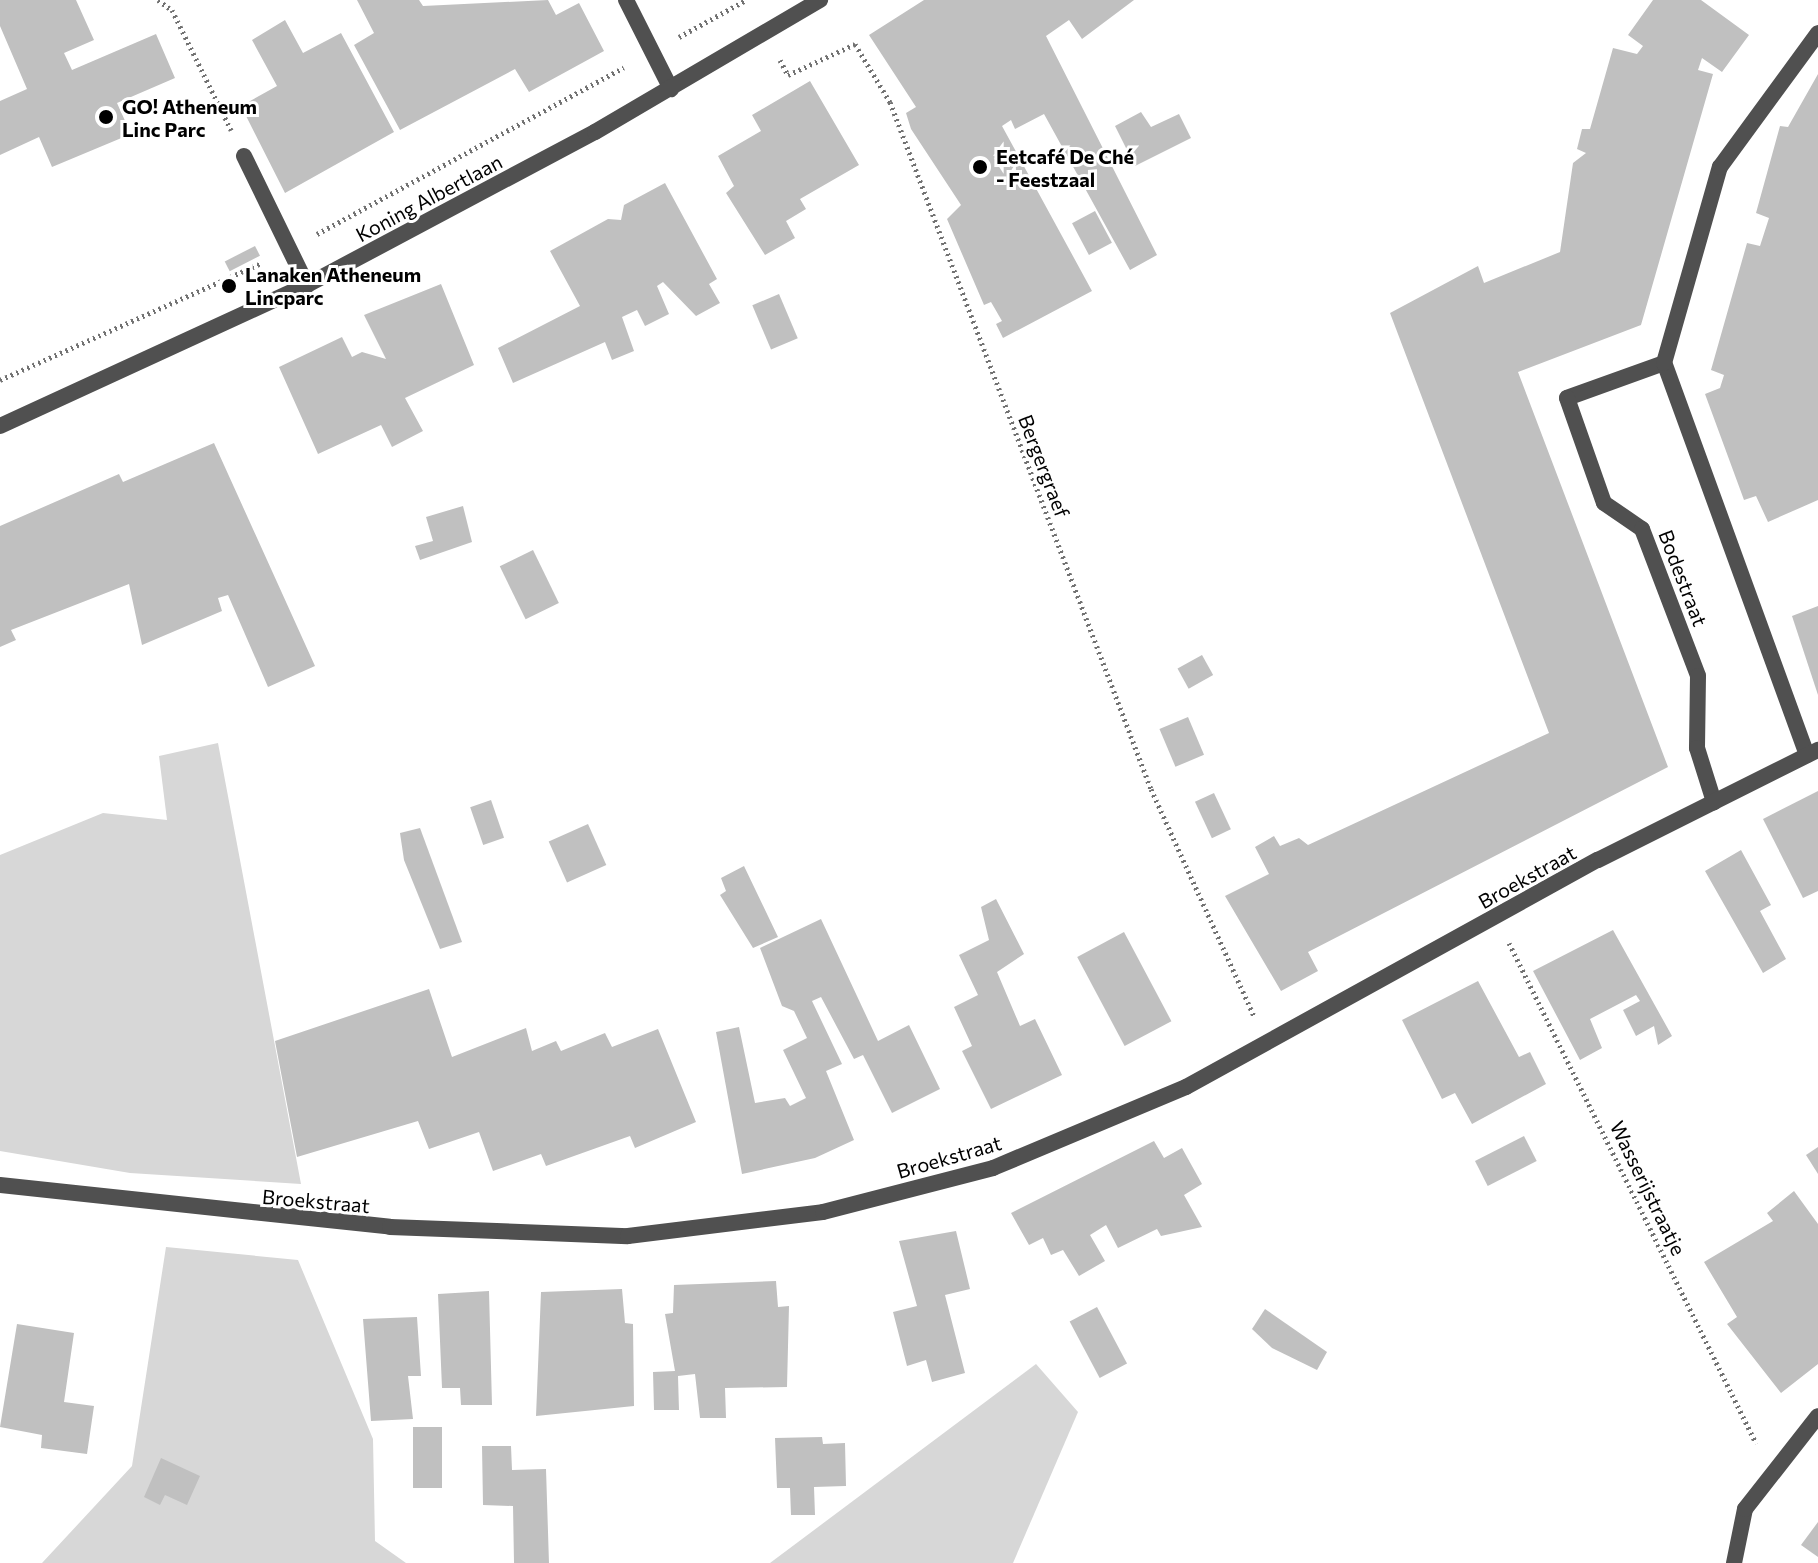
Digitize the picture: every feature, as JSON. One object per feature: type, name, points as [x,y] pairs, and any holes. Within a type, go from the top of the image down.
[{"type":"street","points":[[626,0],[671,89]]},
{"type":"street","name":"Koning Albertlaan","points":[[0,426],[307,285],[671,89],[820,0]]},
{"type":"street","points":[[1812,753],[1664,363],[1720,167],[1818,33]]},
{"type":"street","points":[[244,156],[307,285]]},
{"type":"street","name":"Bodestraat","points":[[1664,363],[1567,398],[1604,503],[1642,529],[1698,676],[1697,748],[1714,802]]},
{"type":"street","name":"Broekstraat","points":[[0,1185],[374,1226],[628,1236],[823,1212],[993,1168],[1266,1046],[1496,917],[1812,753]]},
{"type":"street","points":[[1734,1563],[1745,1509],[1818,1416]]},
{"type":"path","points":[[158,0],[172,10],[244,156]]},
{"type":"path","name":"Koning Albertlaan","points":[[0,380],[290,249],[747,0]]},
{"type":"path","name":"Bergergraef","points":[[747,0],[788,75],[855,44],[890,102],[1151,789],[1266,1046]]},
{"type":"path","name":"Wasserijstraatje","points":[[1496,917],[1771,1473]]},
{"type":"shaded area","points":[[218,743],[301,1184],[130,1173],[0,1151],[0,855],[103,813],[167,820],[159,756]]},
{"type":"shaded area","points":[[166,1247],[298,1260],[373,1439],[375,1541],[406,1563],[42,1563],[132,1466]]},
{"type":"shaded area","points":[[1036,1364],[1078,1412],[1013,1563],[770,1563]]},
{"type":"building","points":[[0,0],[76,0],[94,40],[64,53],[72,70],[156,34],[175,78],[117,103],[131,134],[52,167],[39,137],[0,155],[0,101],[27,89],[0,26]]},
{"type":"building","points":[[357,0],[419,0],[423,6],[548,0],[556,15],[579,3],[604,51],[529,92],[515,69],[400,130],[354,45],[374,33]]},
{"type":"building","name":"Eetcafé De Ché - Feestzaal","points":[[924,0],[1134,0],[1082,39],[1069,20],[1046,36],[1157,255],[1130,270],[1044,114],[1015,129],[1011,120],[1002,126],[1092,291],[1003,338],[996,324],[1002,321],[991,302],[984,305],[947,219],[961,205],[911,129],[906,113],[916,107],[869,35]]},
{"type":"building","points":[[1653,0],[1701,0],[1749,35],[1722,72],[1702,58],[1698,70],[1713,74],[1641,325],[1518,372],[1668,767],[1308,952],[1318,971],[1281,991],[1225,896],[1269,874],[1255,847],[1274,836],[1280,846],[1299,838],[1308,845],[1549,733],[1390,313],[1478,266],[1484,283],[1560,252],[1573,163],[1586,153],[1577,149],[1582,129],[1590,129],[1613,48],[1637,54],[1643,46],[1628,35]]},
{"type":"building","points":[[285,20],[303,53],[341,33],[394,132],[285,193],[241,106],[277,86],[252,40]]},
{"type":"building","points":[[1818,74],[1818,500],[1768,522],[1756,496],[1744,500],[1705,394],[1720,388],[1724,375],[1711,370],[1747,243],[1760,246],[1769,218],[1756,213],[1780,126],[1788,127]]},
{"type":"building","points":[[810,81],[859,165],[800,199],[806,209],[786,221],[795,238],[765,255],[726,193],[734,186],[718,156],[761,131],[752,115]]},
{"type":"building","points":[[1141,112],[1151,127],[1179,114],[1191,138],[1135,166],[1115,126]]},
{"type":"building","points":[[665,183],[717,279],[709,284],[720,303],[696,316],[663,282],[657,286],[669,314],[645,326],[637,310],[622,317],[634,351],[612,360],[605,342],[513,383],[498,348],[580,306],[550,251],[608,219],[621,220],[624,205]]},
{"type":"building","points":[[1095,211],[1112,243],[1089,255],[1072,223]]},
{"type":"building","points":[[255,246],[260,256],[230,271],[225,261]]},
{"type":"building","points":[[441,284],[474,365],[405,398],[423,431],[392,447],[381,425],[318,454],[279,367],[342,337],[352,357],[362,352],[386,359],[364,315]]},
{"type":"building","points":[[779,294],[798,338],[771,350],[752,305]]},
{"type":"building","points":[[214,443],[315,666],[268,687],[228,595],[218,598],[222,611],[142,645],[129,584],[11,630],[16,640],[0,647],[0,526],[119,474],[123,482]]},
{"type":"building","points":[[463,506],[472,542],[420,560],[415,546],[433,541],[426,517]]},
{"type":"building","points":[[533,550],[559,603],[526,619],[500,566]]},
{"type":"building","points":[[1818,606],[1818,695],[1792,616]]},
{"type":"building","points":[[1202,655],[1213,675],[1189,689],[1178,669]]},
{"type":"building","points":[[1188,717],[1204,755],[1175,767],[1159,729]]},
{"type":"building","points":[[1818,791],[1818,891],[1803,898],[1763,819]]},
{"type":"building","points":[[1214,793],[1231,829],[1212,838],[1195,802]]},
{"type":"building","points":[[491,800],[504,838],[483,845],[470,807]]},
{"type":"building","points":[[588,824],[606,865],[567,883],[549,841]]},
{"type":"building","points":[[420,828],[462,942],[440,949],[404,860],[400,833]]},
{"type":"building","points":[[1741,850],[1771,905],[1760,911],[1786,959],[1763,973],[1705,871]]},
{"type":"building","points":[[744,866],[778,937],[753,948],[720,895],[726,891],[721,878]]},
{"type":"building","points":[[996,899],[1024,954],[997,972],[1020,1026],[1035,1019],[1062,1075],[991,1109],[962,1051],[972,1046],[954,1007],[978,995],[959,955],[989,940],[981,907]]},
{"type":"building","points":[[821,919],[878,1041],[909,1025],[940,1089],[892,1113],[863,1055],[854,1059],[821,997],[812,1001],[842,1064],[826,1071],[854,1140],[815,1158],[742,1174],[716,1032],[739,1027],[755,1103],[785,1098],[790,1106],[806,1098],[783,1050],[807,1038],[794,1011],[782,1006],[760,948]]},
{"type":"building","points":[[1613,930],[1672,1036],[1658,1045],[1654,1026],[1636,1036],[1623,1010],[1640,1001],[1636,995],[1590,1019],[1602,1048],[1580,1060],[1533,971]]},
{"type":"building","points":[[1124,932],[1171,1021],[1125,1046],[1077,957]]},
{"type":"building","points":[[1478,981],[1519,1057],[1530,1052],[1546,1084],[1472,1124],[1455,1093],[1442,1099],[1402,1020]]},
{"type":"building","points":[[429,989],[452,1057],[526,1028],[532,1051],[556,1041],[561,1051],[605,1033],[612,1047],[658,1029],[696,1122],[635,1148],[630,1136],[546,1166],[541,1154],[493,1171],[479,1132],[429,1149],[418,1121],[297,1157],[275,1041]]},
{"type":"building","points":[[1524,1136],[1537,1161],[1488,1186],[1475,1161]]},
{"type":"building","points":[[1154,1141],[1164,1158],[1182,1148],[1202,1184],[1184,1195],[1202,1227],[1161,1236],[1157,1229],[1118,1248],[1106,1225],[1090,1235],[1105,1261],[1079,1276],[1063,1250],[1051,1255],[1043,1238],[1029,1245],[1011,1213]]},
{"type":"building","points":[[1818,1147],[1818,1174],[1806,1155]]},
{"type":"building","points":[[1794,1191],[1818,1224],[1818,1364],[1781,1393],[1727,1324],[1737,1317],[1704,1262],[1773,1221],[1767,1213]]},
{"type":"building","points":[[956,1231],[970,1289],[945,1295],[965,1373],[932,1382],[926,1360],[907,1366],[893,1312],[917,1306],[899,1241]]},
{"type":"building","points":[[776,1281],[778,1307],[789,1306],[787,1387],[725,1388],[726,1418],[700,1418],[695,1374],[678,1376],[679,1410],[654,1410],[653,1372],[675,1371],[665,1314],[673,1313],[674,1285]]},
{"type":"building","points":[[622,1289],[625,1323],[633,1324],[634,1406],[536,1416],[541,1292]]},
{"type":"building","points":[[489,1291],[492,1405],[461,1405],[460,1388],[442,1388],[438,1294]]},
{"type":"building","points":[[1097,1307],[1127,1364],[1100,1378],[1070,1322]]},
{"type":"building","points":[[1265,1309],[1327,1352],[1317,1370],[1272,1348],[1252,1329]]},
{"type":"building","points":[[417,1317],[421,1376],[408,1376],[413,1419],[371,1421],[363,1319]]},
{"type":"building","points":[[17,1324],[74,1333],[64,1402],[94,1406],[87,1454],[41,1448],[42,1435],[0,1427]]},
{"type":"building","points":[[413,1427],[442,1427],[442,1488],[413,1488]]},
{"type":"building","points":[[822,1437],[823,1444],[845,1443],[846,1486],[814,1487],[815,1515],[791,1515],[790,1488],[777,1488],[775,1438]]},
{"type":"building","points":[[482,1446],[511,1446],[512,1470],[546,1469],[549,1563],[514,1563],[513,1506],[483,1505]]},
{"type":"building","points":[[161,1458],[200,1476],[187,1505],[165,1495],[160,1505],[144,1497]]},
{"type":"building","points":[[1818,1522],[1818,1557],[1801,1545]]},
{"type":"place","name":"GO! Atheneum Linc Parc","points":[[106,117]]},
{"type":"place","name":"Eetcafé De Ché - Feestzaal","points":[[980,167]]},
{"type":"place","name":"Lanaken Atheneum Lincparc","points":[[229,286]]}]
